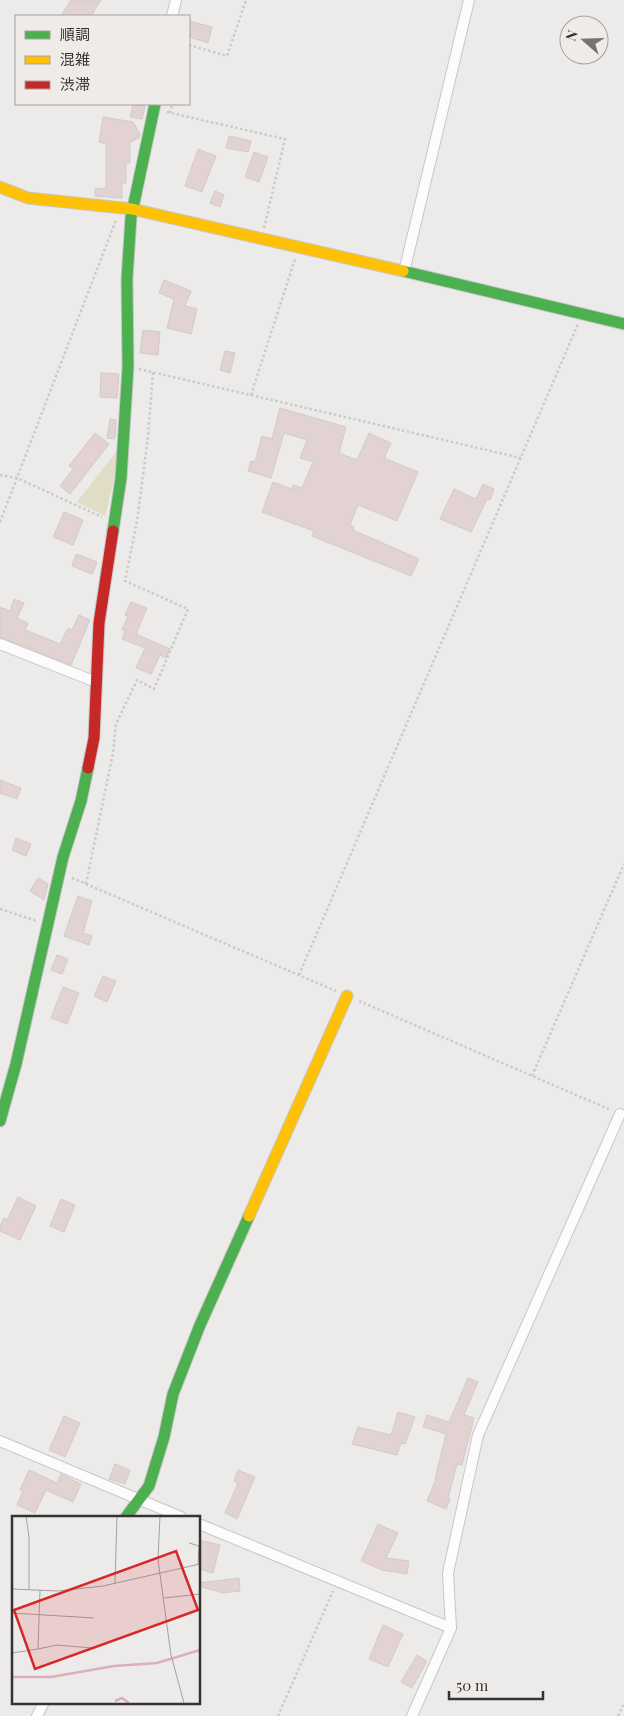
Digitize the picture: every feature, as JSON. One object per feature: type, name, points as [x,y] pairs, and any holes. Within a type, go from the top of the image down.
[{"type":"street","points":[[172,15],[176,0]]},
{"type":"street","points":[[404,272],[469,0]]},
{"type":"street","points":[[0,1121],[16,1064],[59,873],[81,801],[94,738],[99,623],[121,478],[128,367],[127,278],[132,209],[154,107]]},
{"type":"street","points":[[0,187],[28,198],[132,209],[624,324]]},
{"type":"street","points":[[0,644],[96,682]]},
{"type":"street","points":[[127,1516],[149,1486],[164,1437],[172,1394],[200,1325],[347,996]]},
{"type":"street","points":[[412,1716],[451,1628],[448,1573],[478,1435],[620,1114]]},
{"type":"street","points":[[0,1441],[178,1516]]},
{"type":"street","points":[[200,1524],[451,1628]]},
{"type":"street","points":[[38,1716],[43,1704]]},
{"type":"path","points":[[190,45],[227,56],[246,0]]},
{"type":"path","points":[[170,113],[172,105]]},
{"type":"path","points":[[154,107],[170,113],[284,139],[261,239]]},
{"type":"path","points":[[0,522],[116,218]]},
{"type":"path","points":[[251,395],[299,248]]},
{"type":"path","points":[[298,975],[583,313]]},
{"type":"path","points":[[128,367],[522,458]]},
{"type":"path","points":[[86,884],[113,753],[116,724],[137,680],[154,689],[188,609],[125,581],[137,521],[148,437],[153,372]]},
{"type":"path","points":[[0,474],[17,478],[114,523]]},
{"type":"path","points":[[532,1076],[624,864]]},
{"type":"path","points":[[59,873],[620,1114]]},
{"type":"path","points":[[0,910],[48,925]]},
{"type":"path","points":[[278,1716],[337,1581]]},
{"type":"path","points":[[618,1716],[624,1704]]},
{"type":"shaded area","points":[[116,452],[118,465],[105,516],[77,502]]},
{"type":"building","points":[[71,0],[101,0],[92,15],[62,15]]},
{"type":"building","points":[[190,21],[212,27],[208,43],[190,37]]},
{"type":"building","points":[[133,105],[145,106],[142,119],[130,117]]},
{"type":"building","points":[[103,117],[133,122],[140,134],[139,138],[130,142],[130,163],[126,163],[126,183],[122,183],[122,198],[95,196],[95,189],[106,188],[106,144],[99,142]]},
{"type":"building","points":[[229,136],[251,141],[248,152],[226,148]]},
{"type":"building","points":[[198,149],[216,156],[202,192],[185,186]]},
{"type":"building","points":[[254,152],[268,157],[259,182],[245,177]]},
{"type":"building","points":[[215,191],[224,195],[220,207],[210,203]]},
{"type":"building","points":[[164,280],[191,291],[185,306],[197,309],[191,334],[167,328],[174,299],[159,293]]},
{"type":"building","points":[[143,330],[160,332],[158,355],[140,353]]},
{"type":"building","points":[[225,351],[235,353],[230,373],[220,370]]},
{"type":"building","points":[[101,373],[119,374],[117,398],[100,397]]},
{"type":"building","points":[[280,408],[346,427],[339,453],[357,460],[369,433],[391,443],[384,458],[418,472],[397,521],[358,505],[350,525],[354,527],[353,530],[419,559],[411,576],[312,536],[314,531],[262,512],[273,482],[292,489],[293,485],[302,488],[313,462],[300,458],[307,440],[284,433],[271,478],[248,471],[251,461],[255,462],[262,436],[272,439]]},
{"type":"building","points":[[110,419],[116,420],[115,439],[107,438]]},
{"type":"building","points":[[95,433],[109,444],[70,494],[60,486],[73,469],[69,466]]},
{"type":"building","points":[[483,484],[494,489],[490,500],[487,499],[471,532],[440,519],[454,489],[476,499]]},
{"type":"building","points":[[64,512],[83,520],[73,545],[53,537]]},
{"type":"building","points":[[76,554],[97,562],[92,574],[72,566]]},
{"type":"building","points":[[14,599],[24,603],[17,618],[28,623],[25,630],[60,644],[68,628],[72,630],[79,615],[90,620],[71,665],[0,637],[0,607],[10,611]]},
{"type":"building","points":[[131,602],[147,608],[136,634],[170,649],[166,658],[160,655],[151,674],[136,668],[145,648],[122,639],[125,631],[122,630],[128,616],[125,615]]},
{"type":"building","points":[[0,780],[21,788],[17,799],[0,793]]},
{"type":"building","points":[[16,838],[31,844],[26,856],[12,850]]},
{"type":"building","points":[[38,878],[48,884],[44,900],[30,891]]},
{"type":"building","points":[[78,896],[92,901],[83,933],[92,936],[89,945],[64,936]]},
{"type":"building","points":[[57,955],[68,959],[62,974],[51,970]]},
{"type":"building","points":[[103,976],[116,981],[107,1002],[94,996]]},
{"type":"building","points":[[63,987],[79,993],[67,1024],[51,1018]]},
{"type":"building","points":[[18,1197],[36,1206],[20,1240],[0,1231],[4,1218],[7,1220]]},
{"type":"building","points":[[61,1199],[75,1205],[64,1232],[50,1226]]},
{"type":"building","points":[[468,1378],[478,1382],[464,1415],[474,1418],[462,1465],[457,1464],[448,1498],[450,1499],[446,1509],[427,1501],[436,1479],[446,1434],[423,1427],[427,1415],[449,1422]]},
{"type":"building","points":[[398,1412],[415,1417],[405,1444],[401,1443],[397,1455],[352,1444],[358,1427],[391,1435]]},
{"type":"building","points":[[64,1416],[80,1423],[65,1457],[49,1450]]},
{"type":"building","points":[[115,1464],[130,1470],[125,1484],[109,1479]]},
{"type":"building","points":[[29,1470],[57,1483],[61,1474],[81,1484],[73,1502],[46,1490],[35,1513],[17,1505],[23,1491],[20,1490]]},
{"type":"building","points":[[238,1470],[255,1477],[237,1519],[225,1513],[238,1483],[234,1481]]},
{"type":"building","points":[[378,1524],[398,1533],[386,1558],[409,1561],[407,1574],[382,1570],[361,1561]]},
{"type":"building","points":[[200,1540],[220,1545],[213,1573],[200,1569]]},
{"type":"building","points":[[239,1578],[240,1591],[223,1593],[200,1586],[200,1583]]},
{"type":"building","points":[[383,1625],[403,1634],[388,1667],[369,1659]]},
{"type":"building","points":[[417,1655],[427,1661],[412,1688],[401,1682]]},
{"type":"traffic: fast","points":[[113,531],[121,478],[128,367],[127,279],[131,217],[155,105]]},
{"type":"traffic: fast","points":[[403,271],[624,324]]},
{"type":"traffic: fast","points":[[0,1121],[16,1064],[63,857],[81,801],[88,768]]},
{"type":"traffic: fast","points":[[127,1516],[149,1486],[164,1437],[173,1394],[200,1325],[249,1216]]},
{"type":"traffic: slow","points":[[0,187],[28,198],[132,209],[403,271]]},
{"type":"traffic: slow","points":[[249,1216],[347,996]]},
{"type":"traffic: jam","points":[[88,768],[94,738],[99,623],[113,531]]}]
